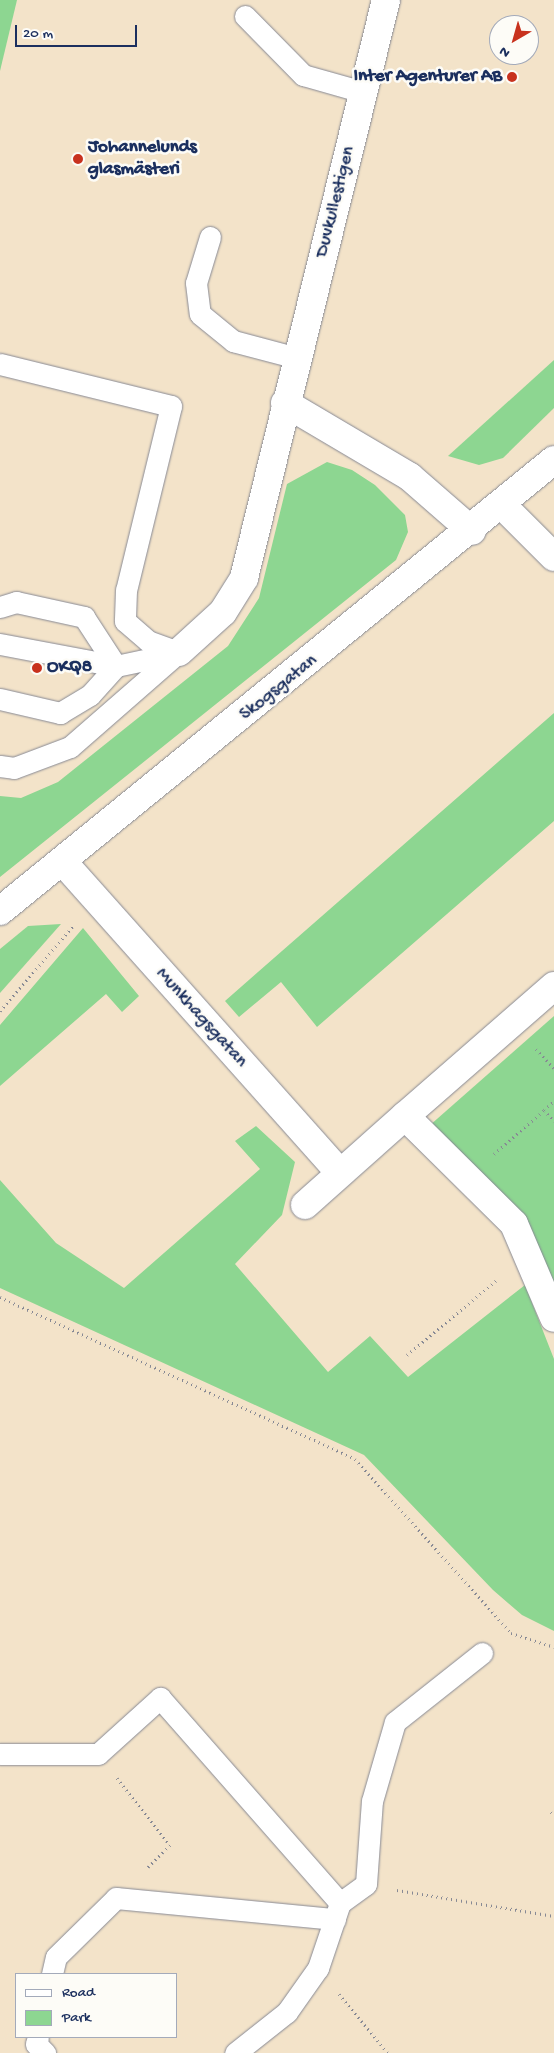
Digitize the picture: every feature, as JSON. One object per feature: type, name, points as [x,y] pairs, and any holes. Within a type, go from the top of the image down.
[{"type":"street","name":"Duvkullestigen","points":[[179,652],[223,612],[244,578],[386,0]]},
{"type":"street","points":[[286,403],[410,477],[472,531]]},
{"type":"street","name":"Skogsgatan","points":[[0,911],[503,506],[554,460]]},
{"type":"street","points":[[503,506],[554,557]]},
{"type":"street","name":"Munkhagsgatan","points":[[63,862],[340,1173]]},
{"type":"street","points":[[305,1204],[554,986]]},
{"type":"street","points":[[406,1116],[469,1176],[514,1224],[554,1318]]},
{"type":"lane","points":[[245,16],[303,75],[363,92]]},
{"type":"lane","points":[[210,237],[196,283],[200,314],[233,341],[297,358]]},
{"type":"lane","points":[[0,364],[171,406],[126,590],[125,621],[148,641],[179,652]]},
{"type":"lane","points":[[0,607],[16,602],[84,617],[116,666]]},
{"type":"lane","points":[[0,644],[116,666],[179,652]]},
{"type":"lane","points":[[0,766],[14,768],[70,747],[179,652]]},
{"type":"lane","points":[[0,699],[60,713],[90,695],[116,666]]},
{"type":"lane","points":[[235,2053],[287,2012],[318,1968],[338,1911],[366,1884],[372,1801],[395,1722],[482,1653]]},
{"type":"lane","points":[[0,1754],[98,1754],[160,1698],[338,1911]]},
{"type":"lane","points":[[52,1973],[56,1957],[116,1898],[338,1911]]},
{"type":"lane","points":[[38,2038],[36,2044],[45,2053]]},
{"type":"path","points":[[0,1011],[96,899]]},
{"type":"path","points":[[469,1176],[554,1101]]},
{"type":"path","points":[[544,1110],[554,1121]]},
{"type":"path","points":[[407,1355],[527,1254]]},
{"type":"path","points":[[0,1297],[355,1459],[511,1633],[554,1647]]},
{"type":"path","points":[[98,1754],[170,1846],[116,1898]]},
{"type":"path","points":[[366,1884],[554,1916]]},
{"type":"path","points":[[318,1968],[388,2053]]},
{"type":"green space","points":[[0,0],[17,0],[0,71]]},
{"type":"green space","points":[[554,360],[554,408],[503,458],[479,465],[448,456]]},
{"type":"green space","points":[[327,462],[352,470],[375,485],[405,515],[408,532],[396,560],[0,877],[0,796],[21,798],[58,782],[228,646],[259,598],[287,484]]},
{"type":"green space","points":[[554,713],[554,821],[317,1027],[281,982],[239,1017],[225,1001]]},
{"type":"green space","points":[[61,924],[0,993],[0,949],[28,926]]},
{"type":"green space","points":[[83,928],[139,996],[122,1012],[106,994],[0,1086],[0,1025]]},
{"type":"green space","points":[[554,1016],[554,1288],[429,1126]]},
{"type":"green space","points":[[256,1126],[295,1162],[282,1215],[235,1264],[328,1372],[370,1336],[408,1377],[525,1285],[554,1359],[554,1631],[522,1615],[493,1590],[364,1455],[0,1288],[0,1180],[56,1243],[124,1288],[260,1169],[235,1141]]},
{"type":"place","name":"Inter Agenturer AB","points":[[512,77]]},
{"type":"place","name":"Johannelunds glasmästeri","points":[[78,159]]},
{"type":"place","name":"OKQ8","points":[[37,668]]}]
